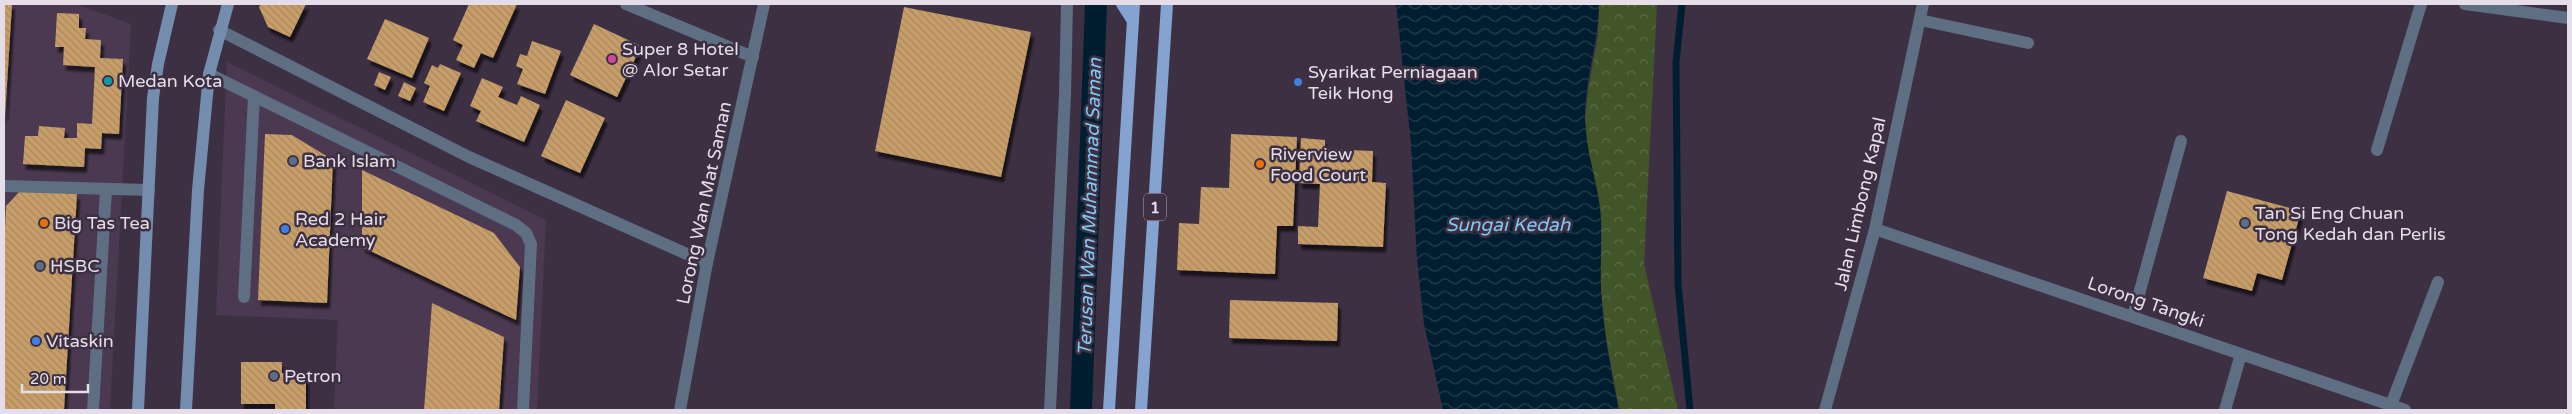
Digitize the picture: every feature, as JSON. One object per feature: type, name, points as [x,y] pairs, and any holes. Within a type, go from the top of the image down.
[{"type":"main road","points":[[186,410],[198,190],[209,74],[219,30],[228,4]]},
{"type":"main road","points":[[1122,4],[1133,21]]},
{"type":"main road","name":"1","points":[[1109,410],[1134,4]]},
{"type":"main road","name":"1","points":[[1142,410],[1167,4]]},
{"type":"main road","points":[[138,410],[153,98],[168,5]]},
{"type":"street","points":[[626,4],[753,57]]},
{"type":"street","name":"Lorong Wan Mat Saman","points":[[680,410],[707,263],[764,4]]},
{"type":"street","points":[[1050,410],[1066,95],[1067,4]]},
{"type":"street","name":"Jalan Limbong Kapal","points":[[1825,410],[1875,229],[1924,4]]},
{"type":"street","points":[[2377,150],[2422,4]]},
{"type":"street","points":[[2465,4],[2568,18]]},
{"type":"street","points":[[1920,20],[2028,43]]},
{"type":"street","points":[[219,30],[469,157],[707,263]]},
{"type":"street","points":[[209,74],[516,225],[526,233],[531,244],[523,410]]},
{"type":"street","points":[[244,297],[254,96]]},
{"type":"street","points":[[2132,316],[2181,141]]},
{"type":"street","points":[[4,186],[150,190]]},
{"type":"street","points":[[93,410],[106,189]]},
{"type":"street","name":"Lorong Tangki","points":[[1875,229],[2400,409]]},
{"type":"street","points":[[2400,409],[2438,282]]},
{"type":"street","points":[[2225,410],[2241,354]]},
{"type":"shaded area","points":[[4,4],[76,4],[131,24],[110,410],[4,410]]},
{"type":"shaded area","points":[[227,62],[546,220],[537,410],[334,410],[338,320],[216,315]]},
{"type":"green space","points":[[1599,4],[1657,4],[1644,264],[1678,410],[1619,410],[1606,337],[1601,290],[1601,216],[1588,152],[1585,119],[1598,36]]},
{"type":"water","name":"Sungai Kedah","points":[[1396,4],[1599,4],[1597,33],[1585,105],[1585,120],[1600,206],[1602,305],[1610,365],[1619,410],[1443,410],[1424,324],[1417,260],[1411,144]]},
{"type":"building","points":[[4,4],[12,4],[5,116],[4,116]]},
{"type":"building","points":[[261,4],[306,4],[290,37],[268,27],[259,7]]},
{"type":"building","points":[[469,4],[517,4],[493,58],[481,53],[474,68],[456,60],[463,45],[453,40]]},
{"type":"building","points":[[904,7],[1031,32],[1001,177],[875,151]]},
{"type":"building","name":"Medan Kota","points":[[57,13],[79,14],[79,28],[86,28],[85,39],[101,40],[100,58],[123,59],[119,134],[102,133],[101,149],[85,148],[84,167],[23,164],[25,136],[38,136],[39,126],[65,128],[64,138],[77,138],[77,123],[92,124],[95,67],[63,65],[64,47],[55,47]]},
{"type":"building","points":[[385,19],[429,38],[412,78],[367,59]]},
{"type":"building","points":[[594,24],[641,46],[617,97],[570,75]]},
{"type":"building","points":[[532,41],[561,51],[545,94],[517,84],[523,69],[516,66],[520,54],[527,56]]},
{"type":"building","points":[[440,64],[461,73],[444,111],[423,102],[430,86],[424,83],[432,65],[438,68]]},
{"type":"building","points":[[379,72],[391,77],[385,90],[374,85]]},
{"type":"building","points":[[482,78],[503,87],[498,97],[517,105],[521,96],[540,105],[524,142],[476,121],[481,111],[470,106]]},
{"type":"building","points":[[404,82],[416,88],[410,101],[398,96]]},
{"type":"building","points":[[566,100],[605,118],[580,173],[541,156]]},
{"type":"building","points":[[265,134],[292,135],[333,160],[327,303],[258,300]]},
{"type":"building","points":[[1231,134],[1297,137],[1293,226],[1277,226],[1275,274],[1177,270],[1179,223],[1199,224],[1201,187],[1229,188]]},
{"type":"building","points":[[1301,138],[1325,140],[1325,149],[1373,151],[1372,182],[1386,183],[1383,247],[1298,244],[1298,226],[1318,227],[1320,184],[1299,183]]},
{"type":"building","points":[[362,170],[494,233],[520,267],[516,320],[362,247]]},
{"type":"building","points":[[21,190],[77,194],[64,410],[4,410],[4,248],[6,206]]},
{"type":"building","points":[[2227,191],[2301,211],[2282,280],[2257,273],[2252,291],[2203,278]]},
{"type":"building","points":[[1230,300],[1338,303],[1337,341],[1229,338]]},
{"type":"building","points":[[432,303],[504,337],[499,410],[424,410]]},
{"type":"building","points":[[241,362],[282,362],[282,373],[306,373],[306,410],[275,410],[275,404],[241,404]]},
{"type":"waterway","name":"Terusan Wan Muhammad Saman","points":[[1081,410],[1096,4]]},
{"type":"waterway","points":[[1682,4],[1676,62],[1678,284],[1690,410]]},
{"type":"place","name":"Super 8 Hotel @ Alor Setar","points":[[612,59]]},
{"type":"place","name":"Medan Kota","points":[[108,81]]},
{"type":"place","name":"Syarikat Perniagaan Teik Hong","points":[[1298,82]]},
{"type":"place","name":"Bank Islam","points":[[293,161]]},
{"type":"place","name":"Riverview Food Court","points":[[1260,164]]},
{"type":"place","name":"Big Tas Tea","points":[[44,223]]},
{"type":"place","name":"Tan Si Eng Chuan Tong Kedah dan Perlis","points":[[2245,223]]},
{"type":"place","name":"Red 2 Hair Academy","points":[[285,229]]},
{"type":"place","name":"HSBC","points":[[40,266]]},
{"type":"place","name":"Vitaskin","points":[[36,341]]},
{"type":"place","name":"Petron","points":[[274,376]]}]
